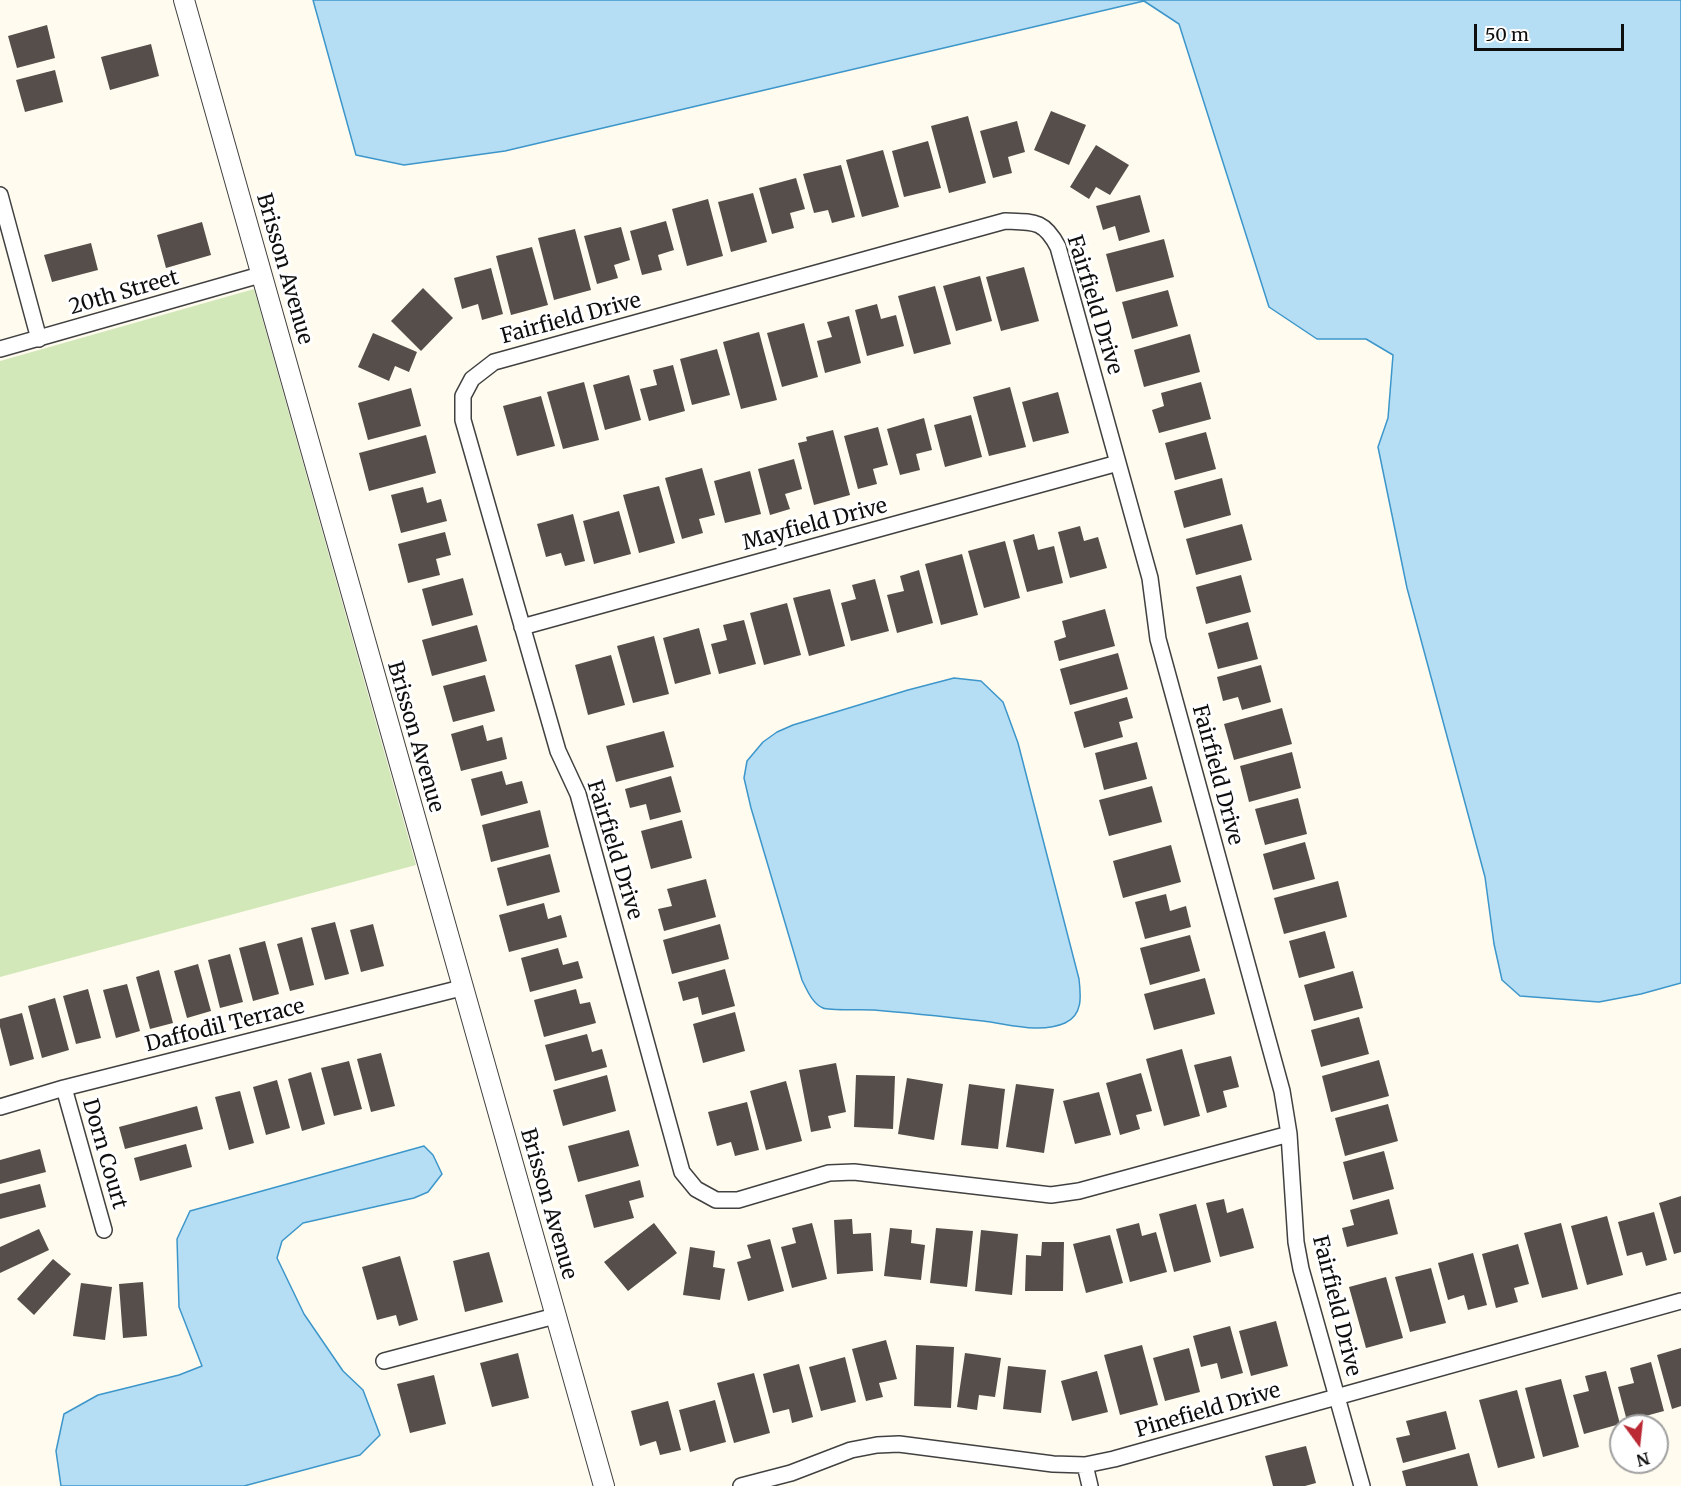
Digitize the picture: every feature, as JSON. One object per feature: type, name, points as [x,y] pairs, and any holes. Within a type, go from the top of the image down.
[{"type":"street","name":"Brisson Avenue","points":[[184,0],[461,988],[604,1486]]},
{"type":"street","points":[[0,195],[39,339]]},
{"type":"street","name":"Fairfield Drive","points":[[1289,1134],[1079,1191],[1051,1195],[854,1172],[829,1173],[738,1200],[717,1200],[696,1189],[682,1172],[578,794],[558,751],[463,420],[463,396],[472,379],[494,362],[1005,221],[1034,222],[1050,231],[1058,247],[1150,579],[1158,639],[1282,1091],[1289,1134],[1296,1242],[1301,1269],[1362,1486]]},
{"type":"street","name":"20th Street","points":[[0,349],[260,276]]},
{"type":"street","name":"Mayfield Drive","points":[[522,627],[1118,463]]},
{"type":"street","name":"Daffodil Terrace","points":[[0,1107],[64,1088],[461,988]]},
{"type":"street","name":"Dorn Court","points":[[64,1088],[104,1230]]},
{"type":"street","name":"Pinefield Drive","points":[[741,1486],[793,1479],[851,1450],[877,1445],[899,1444],[1085,1466],[1681,1301]]},
{"type":"street","points":[[384,1361],[555,1316]]},
{"type":"street","points":[[1085,1466],[1090,1486]]},
{"type":"green space","points":[[254,289],[416,865],[0,977],[0,361]]},
{"type":"water","points":[[313,0],[1681,0],[1681,983],[1599,1002],[1520,996],[1502,980],[1494,944],[1485,877],[1407,588],[1378,447],[1388,418],[1393,355],[1366,339],[1317,339],[1269,307],[1179,24],[1144,1],[505,151],[404,165],[356,155]]},
{"type":"water","points":[[954,678],[981,681],[1003,702],[1018,743],[1079,979],[1080,1004],[1075,1015],[1065,1023],[1035,1028],[901,1012],[827,1009],[816,1003],[802,980],[751,808],[744,778],[747,761],[763,742],[793,725]]},
{"type":"water","points":[[424,1146],[433,1155],[442,1174],[428,1192],[414,1198],[303,1223],[282,1241],[277,1258],[304,1314],[343,1371],[363,1390],[380,1435],[360,1455],[244,1486],[61,1486],[56,1451],[64,1414],[98,1395],[179,1375],[202,1366],[179,1307],[177,1239],[190,1211]]},
{"type":"building","points":[[47,25],[55,58],[17,68],[8,36]]},
{"type":"building","points":[[151,44],[159,76],[110,90],[101,57]]},
{"type":"building","points":[[55,70],[63,102],[25,112],[16,80]]},
{"type":"building","points":[[1051,111],[1086,125],[1069,165],[1034,150]]},
{"type":"building","points":[[968,116],[986,183],[949,193],[931,126]]},
{"type":"building","points":[[1017,121],[1025,152],[1008,157],[1012,173],[993,178],[980,131]]},
{"type":"building","points":[[928,141],[941,188],[904,197],[892,151]]},
{"type":"building","points":[[1096,145],[1129,165],[1110,195],[1096,187],[1089,199],[1070,187]]},
{"type":"building","points":[[883,150],[899,207],[862,217],[846,160]]},
{"type":"building","points":[[841,165],[855,217],[832,223],[828,210],[814,213],[803,174]]},
{"type":"building","points":[[796,178],[805,209],[790,213],[794,228],[772,234],[759,188]]},
{"type":"building","points":[[753,193],[767,242],[731,252],[718,202]]},
{"type":"building","points":[[1140,195],[1150,232],[1119,241],[1115,226],[1103,230],[1096,206]]},
{"type":"building","points":[[708,199],[723,256],[687,266],[672,209]]},
{"type":"building","points":[[666,221],[674,250],[658,255],[662,270],[642,275],[630,231]]},
{"type":"building","points":[[202,222],[211,255],[166,268],[157,235]]},
{"type":"building","points":[[621,227],[630,260],[614,265],[618,278],[597,284],[584,236]]},
{"type":"building","points":[[575,229],[591,290],[554,300],[538,238]]},
{"type":"building","points":[[1164,239],[1174,277],[1116,292],[1106,254]]},
{"type":"building","points":[[91,243],[98,270],[52,282],[44,255]]},
{"type":"building","points":[[532,247],[548,305],[511,315],[496,256]]},
{"type":"building","points":[[1024,267],[1039,321],[1001,331],[986,277]]},
{"type":"building","points":[[491,268],[503,314],[482,320],[478,304],[462,309],[454,278]]},
{"type":"building","points":[[980,276],[992,321],[956,331],[943,286]]},
{"type":"building","points":[[935,286],[951,344],[914,354],[898,296]]},
{"type":"building","points":[[423,288],[453,318],[421,351],[391,321]]},
{"type":"building","points":[[1168,290],[1178,326],[1132,339],[1122,302]]},
{"type":"building","points":[[877,304],[881,319],[896,315],[904,346],[867,356],[855,310]]},
{"type":"building","points":[[849,316],[861,363],[825,373],[817,341],[832,337],[827,322]]},
{"type":"building","points":[[804,323],[818,377],[782,387],[767,333]]},
{"type":"building","points":[[759,332],[777,400],[741,409],[723,342]]},
{"type":"building","points":[[373,333],[417,352],[409,372],[395,366],[389,381],[358,367]]},
{"type":"building","points":[[1190,334],[1200,372],[1144,387],[1134,350]]},
{"type":"building","points":[[717,349],[730,395],[692,405],[680,359]]},
{"type":"building","points":[[673,365],[685,411],[649,421],[640,389],[657,385],[653,370]]},
{"type":"building","points":[[629,375],[641,420],[605,430],[593,385]]},
{"type":"building","points":[[584,382],[599,440],[563,449],[547,392]]},
{"type":"building","points":[[1201,382],[1211,419],[1159,433],[1152,410],[1164,406],[1161,393]]},
{"type":"building","points":[[1010,387],[1026,447],[989,456],[973,397]]},
{"type":"building","points":[[411,388],[421,426],[368,440],[358,403]]},
{"type":"building","points":[[1058,392],[1069,433],[1033,442],[1022,402]]},
{"type":"building","points":[[541,396],[555,446],[517,456],[503,406]]},
{"type":"building","points":[[971,415],[982,457],[945,467],[934,425]]},
{"type":"building","points":[[924,418],[932,450],[916,454],[920,470],[900,475],[887,429]]},
{"type":"building","points":[[878,427],[888,465],[873,469],[877,484],[858,489],[844,436]]},
{"type":"building","points":[[833,430],[850,495],[814,505],[798,443],[807,441],[806,437]]},
{"type":"building","points":[[1206,432],[1216,469],[1175,480],[1165,443]]},
{"type":"building","points":[[426,435],[436,473],[369,491],[359,453]]},
{"type":"building","points":[[794,459],[802,489],[785,494],[790,509],[770,515],[758,469]]},
{"type":"building","points":[[702,468],[715,515],[699,519],[703,533],[682,539],[665,478]]},
{"type":"building","points":[[750,471],[761,514],[725,523],[714,481]]},
{"type":"building","points":[[1222,478],[1231,515],[1184,528],[1174,491]]},
{"type":"building","points":[[659,486],[675,543],[639,553],[623,495]]},
{"type":"building","points":[[423,487],[427,503],[441,499],[447,521],[401,533],[391,495]]},
{"type":"building","points":[[619,511],[631,554],[594,564],[583,521]]},
{"type":"building","points":[[573,514],[585,561],[565,566],[561,553],[546,557],[537,524]]},
{"type":"building","points":[[1242,524],[1252,560],[1196,575],[1186,539]]},
{"type":"building","points":[[1080,526],[1084,541],[1098,537],[1107,568],[1070,578],[1058,532]]},
{"type":"building","points":[[445,532],[451,555],[436,559],[440,575],[408,583],[398,544]]},
{"type":"building","points":[[1034,534],[1038,550],[1054,546],[1063,583],[1027,592],[1013,540]]},
{"type":"building","points":[[1005,541],[1020,598],[984,608],[968,551]]},
{"type":"building","points":[[962,554],[978,615],[941,625],[925,564]]},
{"type":"building","points":[[919,570],[933,623],[897,633],[887,595],[904,591],[900,576]]},
{"type":"building","points":[[1241,575],[1251,612],[1206,624],[1196,587]]},
{"type":"building","points":[[463,578],[473,615],[432,626],[422,589]]},
{"type":"building","points":[[875,579],[889,631],[851,641],[841,603],[856,599],[852,585]]},
{"type":"building","points":[[830,589],[845,646],[809,656],[793,598]]},
{"type":"building","points":[[787,603],[801,655],[764,665],[750,613]]},
{"type":"building","points":[[1105,609],[1115,646],[1059,661],[1054,641],[1066,637],[1062,621]]},
{"type":"building","points":[[744,620],[756,664],[719,674],[711,644],[727,640],[723,625]]},
{"type":"building","points":[[1248,622],[1258,659],[1218,669],[1208,633]]},
{"type":"building","points":[[477,625],[487,661],[432,676],[422,640]]},
{"type":"building","points":[[699,628],[711,674],[675,684],[663,638]]},
{"type":"building","points":[[654,636],[669,694],[633,703],[617,646]]},
{"type":"building","points":[[1118,653],[1128,689],[1070,705],[1060,669]]},
{"type":"building","points":[[611,655],[625,705],[588,715],[575,665]]},
{"type":"building","points":[[1261,665],[1271,702],[1242,710],[1238,697],[1223,701],[1217,677]]},
{"type":"building","points":[[485,675],[495,711],[453,722],[443,686]]},
{"type":"building","points":[[1127,697],[1133,718],[1119,722],[1123,737],[1084,748],[1074,712]]},
{"type":"building","points":[[1282,708],[1292,744],[1234,760],[1224,724]]},
{"type":"building","points":[[483,725],[487,741],[502,737],[507,759],[461,771],[451,734]]},
{"type":"building","points":[[664,731],[674,767],[616,782],[606,746]]},
{"type":"building","points":[[1137,742],[1147,779],[1104,790],[1095,753]]},
{"type":"building","points":[[1292,752],[1301,788],[1249,802],[1240,766]]},
{"type":"building","points":[[502,771],[506,785],[522,781],[528,803],[481,816],[471,779]]},
{"type":"building","points":[[671,776],[681,812],[650,820],[646,804],[630,808],[625,789]]},
{"type":"building","points":[[1152,786],[1162,822],[1109,836],[1099,800]]},
{"type":"building","points":[[1298,798],[1307,834],[1265,845],[1255,809]]},
{"type":"building","points":[[540,810],[549,847],[491,862],[482,825]]},
{"type":"building","points":[[682,820],[692,858],[651,869],[641,831]]},
{"type":"building","points":[[1305,842],[1315,879],[1273,890],[1263,854]]},
{"type":"building","points":[[1171,845],[1181,882],[1123,898],[1113,861]]},
{"type":"building","points":[[550,854],[560,892],[507,906],[497,868]]},
{"type":"building","points":[[706,879],[716,917],[664,931],[658,909],[672,906],[667,889]]},
{"type":"building","points":[[1338,881],[1347,917],[1284,934],[1274,898]]},
{"type":"building","points":[[1166,894],[1170,911],[1186,906],[1191,927],[1145,939],[1135,902]]},
{"type":"building","points":[[544,903],[548,919],[561,915],[567,937],[509,952],[499,915]]},
{"type":"building","points":[[335,922],[349,974],[325,980],[311,928]]},
{"type":"building","points":[[373,924],[384,966],[361,972],[350,930]]},
{"type":"building","points":[[720,924],[729,959],[672,974],[663,940]]},
{"type":"building","points":[[1325,931],[1335,968],[1299,978],[1289,941]]},
{"type":"building","points":[[1190,935],[1200,971],[1150,985],[1140,948]]},
{"type":"building","points":[[302,937],[314,985],[290,991],[277,944]]},
{"type":"building","points":[[265,941],[279,994],[253,1001],[239,948]]},
{"type":"building","points":[[558,948],[563,965],[578,961],[583,978],[530,992],[521,958]]},
{"type":"building","points":[[230,954],[243,1002],[220,1008],[208,960]]},
{"type":"building","points":[[198,964],[211,1011],[187,1018],[174,971]]},
{"type":"building","points":[[725,969],[735,1006],[702,1015],[698,997],[683,1001],[678,982]]},
{"type":"building","points":[[159,970],[173,1023],[150,1029],[136,977]]},
{"type":"building","points":[[1353,971],[1363,1008],[1314,1021],[1304,985]]},
{"type":"building","points":[[1205,978],[1215,1014],[1154,1030],[1144,994]]},
{"type":"building","points":[[127,984],[140,1031],[116,1038],[103,990]]},
{"type":"building","points":[[88,989],[101,1038],[76,1044],[63,996]]},
{"type":"building","points":[[576,989],[580,1004],[590,1002],[596,1023],[544,1037],[534,1000]]},
{"type":"building","points":[[55,998],[69,1050],[42,1058],[28,1006]]},
{"type":"building","points":[[735,1012],[745,1051],[703,1063],[693,1024]]},
{"type":"building","points":[[22,1013],[34,1059],[10,1066],[0,1019]]},
{"type":"building","points":[[1359,1017],[1369,1054],[1321,1067],[1311,1030]]},
{"type":"building","points":[[587,1034],[592,1052],[602,1049],[607,1067],[555,1081],[545,1045]]},
{"type":"building","points":[[1182,1049],[1200,1116],[1164,1126],[1146,1059]]},
{"type":"building","points":[[381,1053],[395,1106],[371,1112],[357,1059]]},
{"type":"building","points":[[1231,1056],[1239,1087],[1223,1091],[1227,1107],[1207,1113],[1194,1065]]},
{"type":"building","points":[[1379,1060],[1389,1096],[1331,1112],[1322,1076]]},
{"type":"building","points":[[349,1061],[362,1109],[334,1116],[321,1068]]},
{"type":"building","points":[[836,1063],[846,1112],[828,1116],[831,1128],[811,1132],[799,1070]]},
{"type":"building","points":[[311,1072],[325,1124],[302,1131],[288,1079]]},
{"type":"building","points":[[1141,1073],[1152,1111],[1136,1115],[1140,1129],[1120,1135],[1106,1083]]},
{"type":"building","points":[[607,1075],[616,1111],[563,1126],[553,1090]]},
{"type":"building","points":[[856,1075],[895,1076],[893,1129],[854,1127]]},
{"type":"building","points":[[907,1078],[943,1084],[934,1140],[898,1134]]},
{"type":"building","points":[[277,1080],[290,1128],[266,1135],[253,1087]]},
{"type":"building","points":[[786,1081],[802,1141],[766,1150],[750,1091]]},
{"type":"building","points":[[969,1084],[1005,1089],[998,1149],[961,1145]]},
{"type":"building","points":[[1016,1084],[1054,1089],[1044,1153],[1006,1147]]},
{"type":"building","points":[[240,1091],[254,1143],[229,1150],[215,1097]]},
{"type":"building","points":[[1099,1092],[1111,1135],[1075,1144],[1063,1101]]},
{"type":"building","points":[[747,1102],[759,1150],[735,1156],[731,1142],[717,1146],[708,1112]]},
{"type":"building","points":[[1388,1104],[1398,1141],[1345,1156],[1335,1118]]},
{"type":"building","points":[[197,1106],[203,1129],[125,1149],[119,1127]]},
{"type":"building","points":[[629,1130],[639,1166],[578,1182],[568,1146]]},
{"type":"building","points":[[186,1144],[192,1167],[140,1181],[134,1158]]},
{"type":"building","points":[[40,1149],[46,1172],[0,1184],[0,1160]]},
{"type":"building","points":[[1384,1151],[1394,1189],[1353,1200],[1343,1162]]},
{"type":"building","points":[[640,1180],[644,1197],[629,1201],[634,1218],[594,1228],[585,1195]]},
{"type":"building","points":[[40,1184],[46,1207],[0,1219],[0,1194]]},
{"type":"building","points":[[1681,1196],[1681,1252],[1674,1254],[1659,1203]]},
{"type":"building","points":[[1224,1199],[1227,1213],[1243,1208],[1254,1248],[1220,1257],[1206,1203]]},
{"type":"building","points":[[1389,1199],[1398,1234],[1347,1247],[1342,1228],[1354,1225],[1350,1210]]},
{"type":"building","points":[[1196,1204],[1211,1262],[1174,1272],[1159,1214]]},
{"type":"building","points":[[1654,1212],[1667,1260],[1646,1266],[1642,1252],[1627,1256],[1618,1222]]},
{"type":"building","points":[[1607,1216],[1623,1275],[1587,1285],[1571,1226]]},
{"type":"building","points":[[852,1219],[853,1234],[871,1233],[873,1271],[837,1274],[834,1220]]},
{"type":"building","points":[[654,1223],[677,1253],[628,1291],[604,1262]]},
{"type":"building","points":[[812,1223],[827,1279],[792,1288],[781,1247],[796,1243],[792,1228]]},
{"type":"building","points":[[1139,1223],[1142,1236],[1156,1232],[1167,1272],[1130,1282],[1116,1229]]},
{"type":"building","points":[[1561,1223],[1578,1289],[1542,1298],[1524,1233]]},
{"type":"building","points":[[890,1228],[912,1230],[911,1243],[925,1245],[921,1280],[884,1276]]},
{"type":"building","points":[[936,1228],[973,1231],[967,1287],[930,1283]]},
{"type":"building","points":[[39,1229],[49,1250],[0,1273],[0,1247]]},
{"type":"building","points":[[981,1230],[1018,1234],[1012,1295],[975,1291]]},
{"type":"building","points":[[1110,1235],[1123,1283],[1086,1293],[1073,1244]]},
{"type":"building","points":[[770,1239],[784,1291],[748,1301],[737,1262],[751,1258],[747,1245]]},
{"type":"building","points":[[1042,1242],[1064,1242],[1063,1291],[1025,1291],[1026,1255],[1041,1256]]},
{"type":"building","points":[[1518,1244],[1529,1284],[1514,1288],[1518,1302],[1496,1308],[1482,1254]]},
{"type":"building","points":[[690,1247],[715,1251],[713,1267],[725,1269],[720,1300],[683,1295]]},
{"type":"building","points":[[489,1252],[503,1302],[465,1312],[453,1261]]},
{"type":"building","points":[[1473,1253],[1487,1305],[1468,1310],[1464,1295],[1448,1300],[1438,1263]]},
{"type":"building","points":[[400,1256],[418,1320],[399,1326],[396,1315],[377,1320],[362,1267]]},
{"type":"building","points":[[53,1259],[71,1274],[34,1315],[17,1299]]},
{"type":"building","points":[[1431,1268],[1446,1323],[1410,1332],[1395,1277]]},
{"type":"building","points":[[1386,1277],[1403,1338],[1366,1348],[1349,1287]]},
{"type":"building","points":[[143,1282],[147,1336],[123,1338],[119,1284]]},
{"type":"building","points":[[81,1283],[112,1287],[105,1340],[73,1336]]},
{"type":"building","points":[[1276,1321],[1288,1366],[1251,1376],[1239,1331]]},
{"type":"building","points":[[1230,1326],[1243,1373],[1221,1379],[1217,1363],[1201,1367],[1193,1336]]},
{"type":"building","points":[[886,1340],[897,1379],[879,1383],[883,1397],[866,1401],[852,1349]]},
{"type":"building","points":[[916,1345],[954,1347],[951,1408],[914,1406]]},
{"type":"building","points":[[1142,1345],[1158,1405],[1120,1415],[1104,1355]]},
{"type":"building","points":[[1189,1348],[1200,1392],[1165,1401],[1153,1358]]},
{"type":"building","points":[[1681,1348],[1681,1406],[1672,1409],[1657,1355]]},
{"type":"building","points":[[518,1353],[529,1398],[492,1407],[480,1363]]},
{"type":"building","points":[[965,1353],[1001,1358],[995,1397],[979,1395],[977,1410],[957,1407]]},
{"type":"building","points":[[845,1357],[856,1402],[821,1411],[809,1367]]},
{"type":"building","points":[[1651,1362],[1664,1411],[1653,1414],[1625,1414],[1618,1387],[1634,1383],[1630,1368]]},
{"type":"building","points":[[799,1364],[813,1417],[792,1423],[789,1409],[773,1413],[763,1374]]},
{"type":"building","points":[[1008,1366],[1046,1370],[1041,1413],[1003,1409]]},
{"type":"building","points":[[1097,1371],[1108,1412],[1072,1421],[1061,1381]]},
{"type":"building","points":[[1606,1371],[1617,1414],[1609,1414],[1609,1427],[1584,1434],[1573,1395],[1589,1391],[1585,1376]]},
{"type":"building","points":[[754,1373],[770,1433],[734,1443],[717,1383]]},
{"type":"building","points":[[434,1375],[446,1424],[410,1433],[397,1384]]},
{"type":"building","points":[[1561,1379],[1579,1447],[1543,1457],[1525,1388]]},
{"type":"building","points":[[1517,1390],[1535,1458],[1498,1468],[1479,1400]]},
{"type":"building","points":[[715,1400],[726,1442],[690,1452],[679,1410]]},
{"type":"building","points":[[668,1401],[681,1450],[660,1455],[656,1441],[640,1446],[631,1411]]},
{"type":"building","points":[[1446,1411],[1456,1449],[1403,1463],[1396,1438],[1410,1435],[1406,1421]]},
{"type":"building","points":[[1306,1446],[1316,1483],[1305,1486],[1273,1486],[1265,1456]]},
{"type":"building","points":[[1469,1453],[1478,1486],[1406,1486],[1402,1471]]}]
